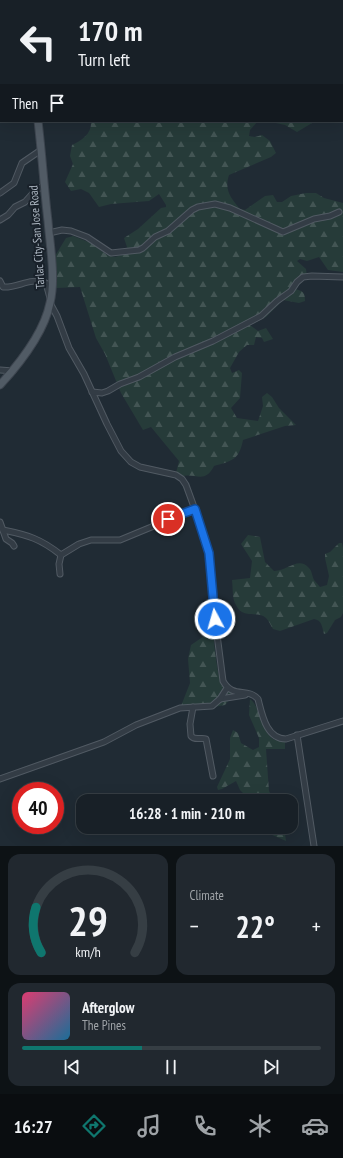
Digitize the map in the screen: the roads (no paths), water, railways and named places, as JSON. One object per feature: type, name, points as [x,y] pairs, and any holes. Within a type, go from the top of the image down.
[{"type":"main road","name":"Tarlac City-San Jose Road","points":[[0,385],[13,371],[37,334],[51,302],[52,277],[49,233],[38,122]]},
{"type":"street","points":[[0,193],[14,183],[23,161],[41,150]]},
{"type":"street","points":[[0,220],[8,215],[15,207],[26,202],[34,192],[44,185]]},
{"type":"street","points":[[49,233],[62,230],[71,231],[88,237],[108,252],[114,254],[144,248],[155,237],[168,231],[192,210],[206,205],[221,205],[283,232],[314,219],[330,216],[339,212]]},
{"type":"street","points":[[92,392],[102,393],[108,391],[179,356],[213,342],[261,316],[277,301],[292,291],[297,282],[303,277],[343,277]]},
{"type":"street","points":[[0,280],[3,287],[10,288],[26,282],[40,281],[46,283],[51,302],[69,348],[82,370],[113,438],[124,455],[131,462],[140,467],[173,474],[179,477],[186,485],[209,553],[214,611],[223,681],[227,688],[254,695],[258,700],[264,719],[274,736],[286,739],[343,721]]},
{"type":"street","points":[[0,370],[13,371]]},
{"type":"street","points":[[60,574],[59,564],[61,555],[79,544],[91,540],[120,540],[195,509]]},
{"type":"street","points":[[0,522],[6,539],[14,546]]},
{"type":"street","points":[[3,530],[32,537],[48,545],[61,555]]},
{"type":"street","points":[[0,779],[104,742],[136,725],[180,708],[212,706],[220,699],[227,688]]},
{"type":"street","points":[[220,699],[250,694]]},
{"type":"street","points":[[193,707],[190,724],[191,736],[195,739],[206,739],[213,776]]},
{"type":"street","points":[[297,735],[314,846]]}]
